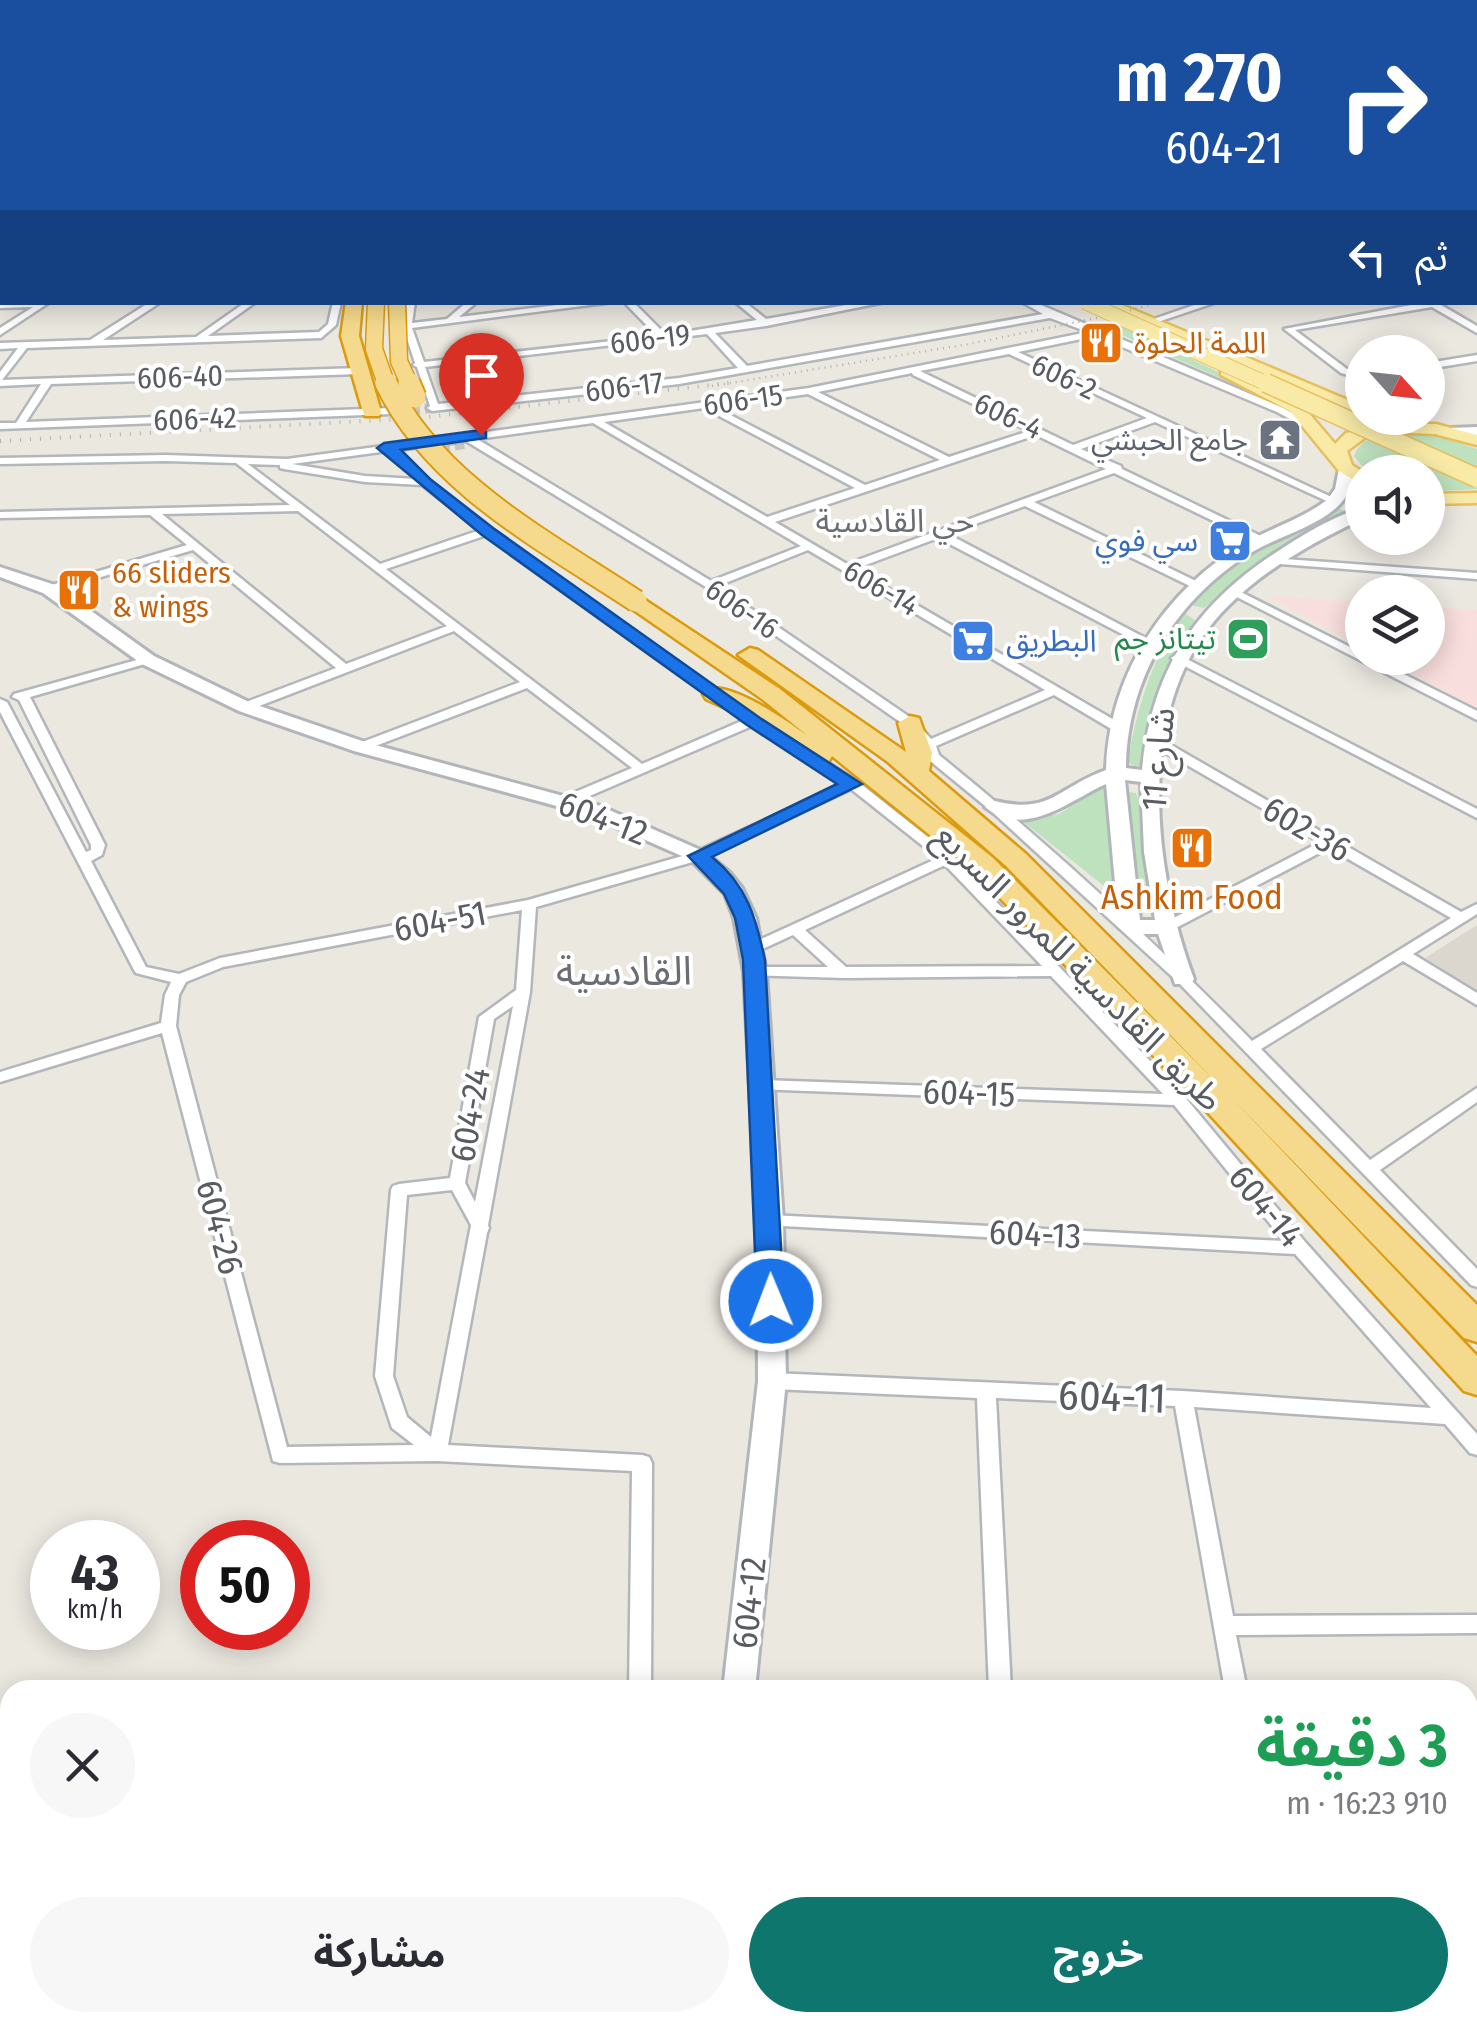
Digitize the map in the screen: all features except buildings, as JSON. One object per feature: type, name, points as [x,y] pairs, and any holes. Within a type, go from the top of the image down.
[{"type":"highway","points":[[354,305],[350,336],[359,371],[381,412]]},
{"type":"highway","name":"طريق القادسية للمرور السريع","points":[[376,305],[377,363],[418,432],[452,469],[510,516],[782,688]]},
{"type":"highway","name":"طريق القادسية للمرور السريع","points":[[397,305],[399,361],[416,401],[469,464],[1016,860],[1477,1328]]},
{"type":"highway","points":[[715,694],[765,717],[837,766],[902,779],[919,753],[910,723]]},
{"type":"highway","name":"طريق القادسية للمرور السريع","points":[[902,779],[1212,1097],[1477,1380]]},
{"type":"main road","points":[[1082,305],[1283,400],[1305,415],[1345,466]]},
{"type":"main road","points":[[1092,305],[1477,474]]},
{"type":"main road","points":[[1101,305],[1477,474]]},
{"type":"main road","points":[[1108,305],[1345,404]]},
{"type":"main road","points":[[1445,431],[1477,440]]},
{"type":"main road","points":[[1342,463],[1343,442],[1356,435]]},
{"type":"main road","points":[[1445,500],[1475,499]]},
{"type":"street","points":[[324,0],[372,0]]},
{"type":"street","points":[[0,332],[41,305]]},
{"type":"street","points":[[89,345],[151,305]]},
{"type":"street","points":[[194,342],[248,305]]},
{"type":"street","points":[[0,346],[321,335],[332,324],[336,305]]},
{"type":"street","points":[[410,305],[407,326],[418,365]]},
{"type":"street","points":[[449,321],[469,305]]},
{"type":"street","points":[[407,326],[575,305]]},
{"type":"street","points":[[631,305],[664,338]]},
{"type":"street","points":[[743,305],[766,323]]},
{"type":"street","name":"606-19","points":[[418,365],[710,332],[864,305]]},
{"type":"street","points":[[1032,305],[1290,414],[1320,434]]},
{"type":"street","points":[[1169,305],[1180,312]]},
{"type":"street","points":[[1148,322],[1203,305]]},
{"type":"street","points":[[1345,371],[1288,329],[1425,305]]},
{"type":"street","points":[[1433,305],[1477,330]]},
{"type":"street","name":"606-17","points":[[418,365],[434,408],[745,370],[1051,314]]},
{"type":"street","points":[[710,332],[745,370]]},
{"type":"street","name":"606-15","points":[[388,449],[809,391],[1098,333]]},
{"type":"street","points":[[0,380],[24,346]]},
{"type":"street","name":"606-2","points":[[1012,352],[1336,500]]},
{"type":"street","points":[[1445,363],[1477,358]]},
{"type":"street","name":"606-40","points":[[0,380],[359,371]]},
{"type":"street","name":"606-4","points":[[916,372],[1261,540]]},
{"type":"street","points":[[18,425],[48,381]]},
{"type":"street","points":[[809,391],[949,461]]},
{"type":"street","points":[[705,405],[864,489]]},
{"type":"street","name":"606-42","points":[[0,426],[381,412]]},
{"type":"street","points":[[1075,448],[1153,419]]},
{"type":"street","name":"606-14","points":[[594,420],[1117,727]]},
{"type":"street","points":[[766,521],[1039,431]]},
{"type":"street","points":[[1451,432],[1477,431]]},
{"type":"street","name":"606-16","points":[[471,439],[710,585],[910,723],[928,744],[932,757],[995,807],[1184,978],[1477,1280]]},
{"type":"street","points":[[270,464],[388,449],[421,450]]},
{"type":"street","name":"604-14","points":[[388,449],[488,531],[753,722],[852,784],[947,859],[1178,1100],[1300,1248],[1477,1447]]},
{"type":"street","points":[[0,461],[166,458],[270,464],[364,479],[425,482]]},
{"type":"street","name":"604-12","points":[[240,462],[642,770]]},
{"type":"street","points":[[1336,500],[1346,483],[1342,463]]},
{"type":"street","points":[[847,568],[1117,468]]},
{"type":"street","name":"شارع 11","points":[[1130,926],[1113,774],[1117,727],[1149,644],[1176,607],[1198,586],[1261,540],[1336,500]]},
{"type":"street","points":[[1026,502],[1198,586]]},
{"type":"street","points":[[0,515],[300,508]]},
{"type":"street","points":[[153,512],[344,668]]},
{"type":"street","name":"شارع 11","points":[[1184,978],[1167,927],[1152,834],[1149,778],[1162,697],[1177,658],[1208,616],[1233,591],[1271,561],[1345,522]]},
{"type":"street","points":[[378,568],[488,531]]},
{"type":"street","points":[[939,534],[1149,644]]},
{"type":"street","points":[[49,589],[195,546]]},
{"type":"street","points":[[710,585],[810,546]]},
{"type":"street","points":[[1271,561],[1477,576]]},
{"type":"street","name":"604-12","points":[[0,572],[49,589],[148,660],[245,707],[361,747],[566,801],[698,856],[735,893],[753,961],[770,1221],[772,1381],[741,1680]]},
{"type":"street","points":[[1233,591],[1345,648]]},
{"type":"street","points":[[1176,607],[1208,616]]},
{"type":"street","points":[[245,707],[454,626]]},
{"type":"street","points":[[1177,658],[1477,814]]},
{"type":"street","points":[[148,660],[0,702],[141,970],[180,979]]},
{"type":"street","points":[[1398,675],[1477,716]]},
{"type":"street","points":[[361,747],[528,683]]},
{"type":"street","points":[[928,744],[1056,690]]},
{"type":"street","points":[[23,696],[98,845],[97,852],[84,860]]},
{"type":"street","points":[[566,801],[753,722]]},
{"type":"street","name":"602-36","points":[[1153,740],[1461,918]]},
{"type":"street","points":[[995,807],[1018,814],[1042,812],[1113,774],[1149,778]]},
{"type":"street","name":"604-51","points":[[180,979],[220,963],[529,904],[698,856],[852,784]]},
{"type":"street","points":[[1130,926],[1167,927],[1330,842]]},
{"type":"street","points":[[753,961],[795,929],[947,859]]},
{"type":"street","points":[[437,1453],[523,992],[529,904]]},
{"type":"street","points":[[1252,1048],[1477,908]]},
{"type":"street","points":[[795,929],[844,974]]},
{"type":"street","points":[[1404,954],[1477,1000]]},
{"type":"street","points":[[753,961],[844,974],[1051,971]]},
{"type":"street","name":"604-26","points":[[180,979],[172,995],[168,1026],[280,1455],[437,1453],[642,1463],[640,1680]]},
{"type":"street","name":"604-24","points":[[437,1453],[400,1422],[384,1376],[398,1190],[458,1183],[487,1017],[523,992]]},
{"type":"street","points":[[0,1077],[168,1026]]},
{"type":"street","name":"604-15","points":[[761,1085],[1178,1100]]},
{"type":"street","points":[[1369,1169],[1477,1094]]},
{"type":"street","points":[[472,1104],[504,1102]]},
{"type":"street","points":[[458,1183],[481,1228]]},
{"type":"street","name":"604-13","points":[[770,1221],[1300,1248]]},
{"type":"street","name":"604-11","points":[[772,1381],[1184,1399],[1451,1417]]},
{"type":"street","points":[[986,1391],[1000,1680]]},
{"type":"street","points":[[1184,1399],[1234,1680]]},
{"type":"street","points":[[1222,1626],[1477,1624]]},
{"type":"shaded area","points":[[1266,596],[1345,601],[1345,638]]},
{"type":"shaded area","points":[[1445,608],[1477,610],[1477,708],[1414,675],[1445,675]]},
{"type":"shaded area","points":[[1477,925],[1477,990],[1425,958]]},
{"type":"green space","points":[[1113,322],[1269,396],[1289,408],[1101,326]]},
{"type":"green space","points":[[1431,435],[1477,449],[1477,489],[1445,491],[1445,455],[1354,455],[1371,438]]},
{"type":"green space","points":[[1340,509],[1345,511],[1345,516],[1263,561],[1204,608],[1191,605],[1221,574],[1280,538]]},
{"type":"green space","points":[[1186,614],[1196,621],[1161,690],[1143,765],[1135,767],[1128,762],[1146,687],[1169,634],[1179,616]]},
{"type":"green space","points":[[1105,785],[1113,893],[1021,820],[1059,814]]},
{"type":"green space","points":[[1136,793],[1141,812],[1155,911],[1144,912],[1129,833],[1126,795]]},
{"type":"tunnel","points":[[395,411],[432,408]]},
{"type":"tunnel","points":[[425,450],[464,444]]},
{"type":"railway","points":[[1124,312],[1149,305]]},
{"type":"railway","points":[[712,386],[969,344],[1106,316]]},
{"type":"railway","points":[[0,441],[418,418],[729,383]]},
{"type":"place","name":"اللمة الحلوة","points":[[1101,343]]},
{"type":"place","name":"جامع الحبشي","points":[[1280,440]]},
{"type":"place","name":"سي فوي","points":[[1230,541]]},
{"type":"place","name":"66 sliders & wings","points":[[79,590]]},
{"type":"place","name":"تيتانز جم","points":[[1248,639]]},
{"type":"place","name":"البطريق","points":[[973,641]]},
{"type":"place","name":"Ashkim Food","points":[[1192,848]]},
{"type":"district","name":"حي القادسية","points":[[895,521]]},
{"type":"district","name":"القادسية","points":[[624,971]]},
{"type":"route","points":[[481,435],[384,448],[392,450],[425,482],[488,531],[753,722],[852,784],[698,856],[735,893],[754,960],[771,1301]]}]
